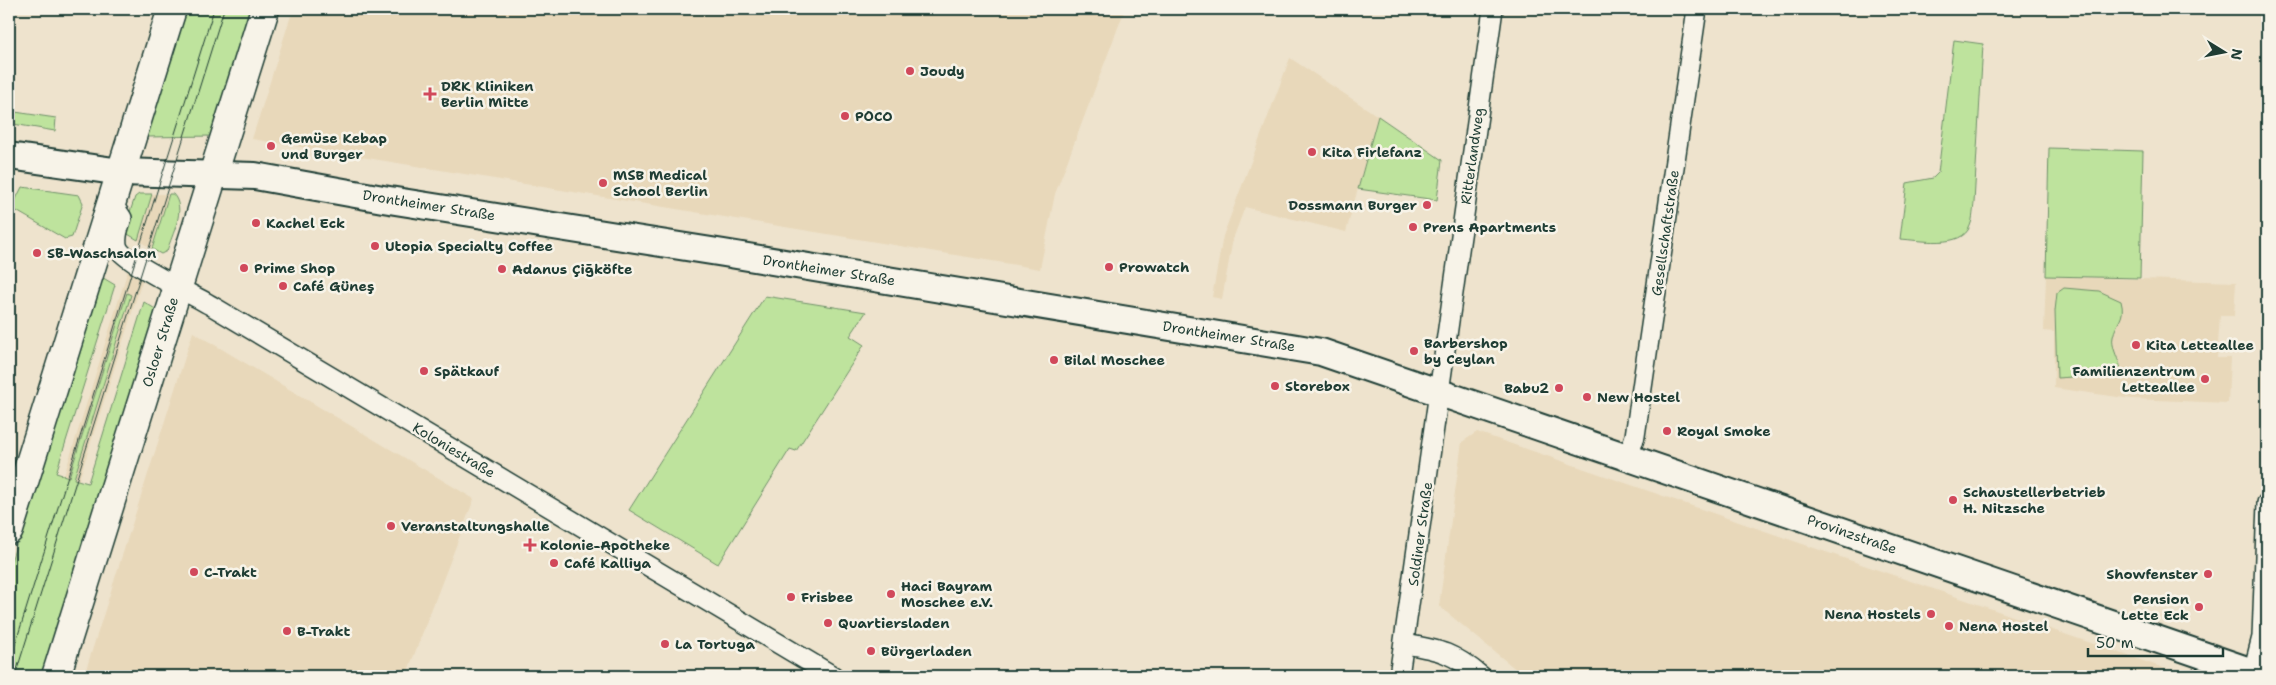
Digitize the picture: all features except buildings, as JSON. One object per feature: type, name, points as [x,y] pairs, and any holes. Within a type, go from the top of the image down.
[{"type":"main road","points":[[9,530],[172,9]]},
{"type":"main road","name":"Osloer Straße","points":[[56,676],[177,286],[266,9]]},
{"type":"main road","points":[[9,156],[121,172]]},
{"type":"main road","name":"Drontheimer Straße","points":[[121,172],[213,173],[255,176],[383,199],[1294,346],[1348,361],[1439,392]]},
{"type":"main road","name":"Provinzstraße","points":[[1439,392],[2256,675]]},
{"type":"street","name":"Ritterlandweg","points":[[1439,392],[1493,9]]},
{"type":"street","name":"Gesellschaftstraße","points":[[1628,457],[1635,436],[1697,9]]},
{"type":"street","name":"Koloniestraße","points":[[112,203],[122,218],[117,235],[118,248],[130,260],[177,286],[833,676]]},
{"type":"street","name":"Soldiner Straße","points":[[1399,676],[1439,392]]},
{"type":"street","points":[[2256,675],[2262,637],[2267,503]]},
{"type":"street","points":[[1405,644],[1447,652],[1481,676]]},
{"type":"shaded area","points":[[293,9],[1125,9],[1055,194],[1040,269],[252,139]]},
{"type":"shaded area","name":"Kita Firlefanz","points":[[1290,58],[1378,116],[1346,232],[1245,207],[1233,239],[1222,299],[1212,297],[1223,236]]},
{"type":"shaded area","points":[[152,194],[169,194],[152,249],[138,240]]},
{"type":"shaded area","points":[[128,270],[143,278],[79,480],[9,676],[64,476]]},
{"type":"shaded area","name":"Kita Letteallee","points":[[2046,276],[2236,282],[2234,316],[2220,316],[2217,358],[2230,358],[2228,403],[2132,399],[2054,388],[2054,332],[2044,331]]},
{"type":"shaded area","points":[[193,332],[474,499],[406,676],[84,676]]},
{"type":"shaded area","points":[[1477,432],[2187,676],[1524,676],[1439,606],[1462,442]]},
{"type":"green space","points":[[185,9],[253,9],[213,136],[147,137]]},
{"type":"green space","points":[[1954,40],[1983,44],[1972,221],[1965,233],[1958,238],[1939,242],[1900,239],[1907,183],[1933,178],[1938,173]]},
{"type":"green space","points":[[15,112],[56,118],[55,131],[13,124]]},
{"type":"green space","points":[[1378,116],[1442,160],[1437,200],[1358,189]]},
{"type":"green space","points":[[2049,148],[2143,151],[2140,278],[2046,276]]},
{"type":"green space","points":[[22,187],[79,195],[83,203],[72,237],[65,239],[13,209],[12,207]]},
{"type":"green space","points":[[139,194],[152,194],[138,240],[126,233],[125,227],[135,197]]},
{"type":"green space","points":[[169,194],[173,194],[177,200],[179,214],[167,251],[161,254],[152,249]]},
{"type":"green space","points":[[100,276],[115,285],[56,473],[69,477],[127,293],[131,295],[74,479],[88,483],[144,302],[157,310],[44,676],[9,676],[9,568]]},
{"type":"green space","points":[[2064,288],[2099,291],[2121,301],[2122,312],[2113,340],[2120,365],[2117,374],[2057,378],[2055,311],[2057,293]]},
{"type":"green space","points":[[765,296],[866,312],[850,336],[864,345],[796,451],[790,449],[718,564],[629,510]]},
{"type":"tram line","points":[[9,664],[214,9]]},
{"type":"tram line","points":[[15,676],[224,9]]},
{"type":"place","name":"Joudy","points":[[910,71]]},
{"type":"place","name":"DRK Kliniken Berlin Mitte","points":[[430,94]]},
{"type":"place","name":"POCO","points":[[845,116]]},
{"type":"place","name":"Gemüse Kebap und Burger","points":[[271,146]]},
{"type":"place","name":"Kita Firlefanz","points":[[1312,152]]},
{"type":"place","name":"MSB Medical School Berlin","points":[[603,183]]},
{"type":"place","name":"Dossmann Burger","points":[[1427,205]]},
{"type":"place","name":"Kachel Eck","points":[[256,223]]},
{"type":"place","name":"Prens Apartments","points":[[1413,227]]},
{"type":"place","name":"Utopia Specialty Coffee","points":[[375,246]]},
{"type":"place","name":"SB-Waschsalon","points":[[37,253]]},
{"type":"place","name":"Prowatch","points":[[1109,267]]},
{"type":"place","name":"Prime Shop","points":[[244,268]]},
{"type":"place","name":"Adanus Çiğköfte","points":[[502,269]]},
{"type":"place","name":"Café Güneş","points":[[283,286]]},
{"type":"place","name":"Kita Letteallee","points":[[2136,345]]},
{"type":"place","name":"Barbershop by Ceylan","points":[[1414,351]]},
{"type":"place","name":"Bilal Moschee","points":[[1054,360]]},
{"type":"place","name":"Spätkauf","points":[[424,371]]},
{"type":"place","name":"Familienzentrum Letteallee","points":[[2205,379]]},
{"type":"place","name":"Storebox","points":[[1275,386]]},
{"type":"place","name":"Babu2","points":[[1559,388]]},
{"type":"place","name":"New Hostel","points":[[1587,397]]},
{"type":"place","name":"Royal Smoke","points":[[1667,431]]},
{"type":"place","name":"Schaustellerbetrieb H. Nitzsche","points":[[1953,500]]},
{"type":"place","name":"Veranstaltungshalle","points":[[391,526]]},
{"type":"place","name":"Kolonie-Apotheke","points":[[530,545]]},
{"type":"place","name":"Café Kalliya","points":[[554,563]]},
{"type":"place","name":"C-Trakt","points":[[194,572]]},
{"type":"place","name":"Showfenster","points":[[2208,574]]},
{"type":"place","name":"Haci Bayram Moschee e.V.","points":[[891,594]]},
{"type":"place","name":"Frisbee","points":[[791,597]]},
{"type":"place","name":"Pension Lette Eck","points":[[2199,607]]},
{"type":"place","name":"Nena Hostels","points":[[1931,614]]},
{"type":"place","name":"Quartiersladen","points":[[828,623]]},
{"type":"place","name":"Nena Hostel","points":[[1949,626]]},
{"type":"place","name":"B-Trakt","points":[[287,631]]},
{"type":"place","name":"La Tortuga","points":[[665,644]]},
{"type":"place","name":"Bürgerladen","points":[[871,651]]}]
